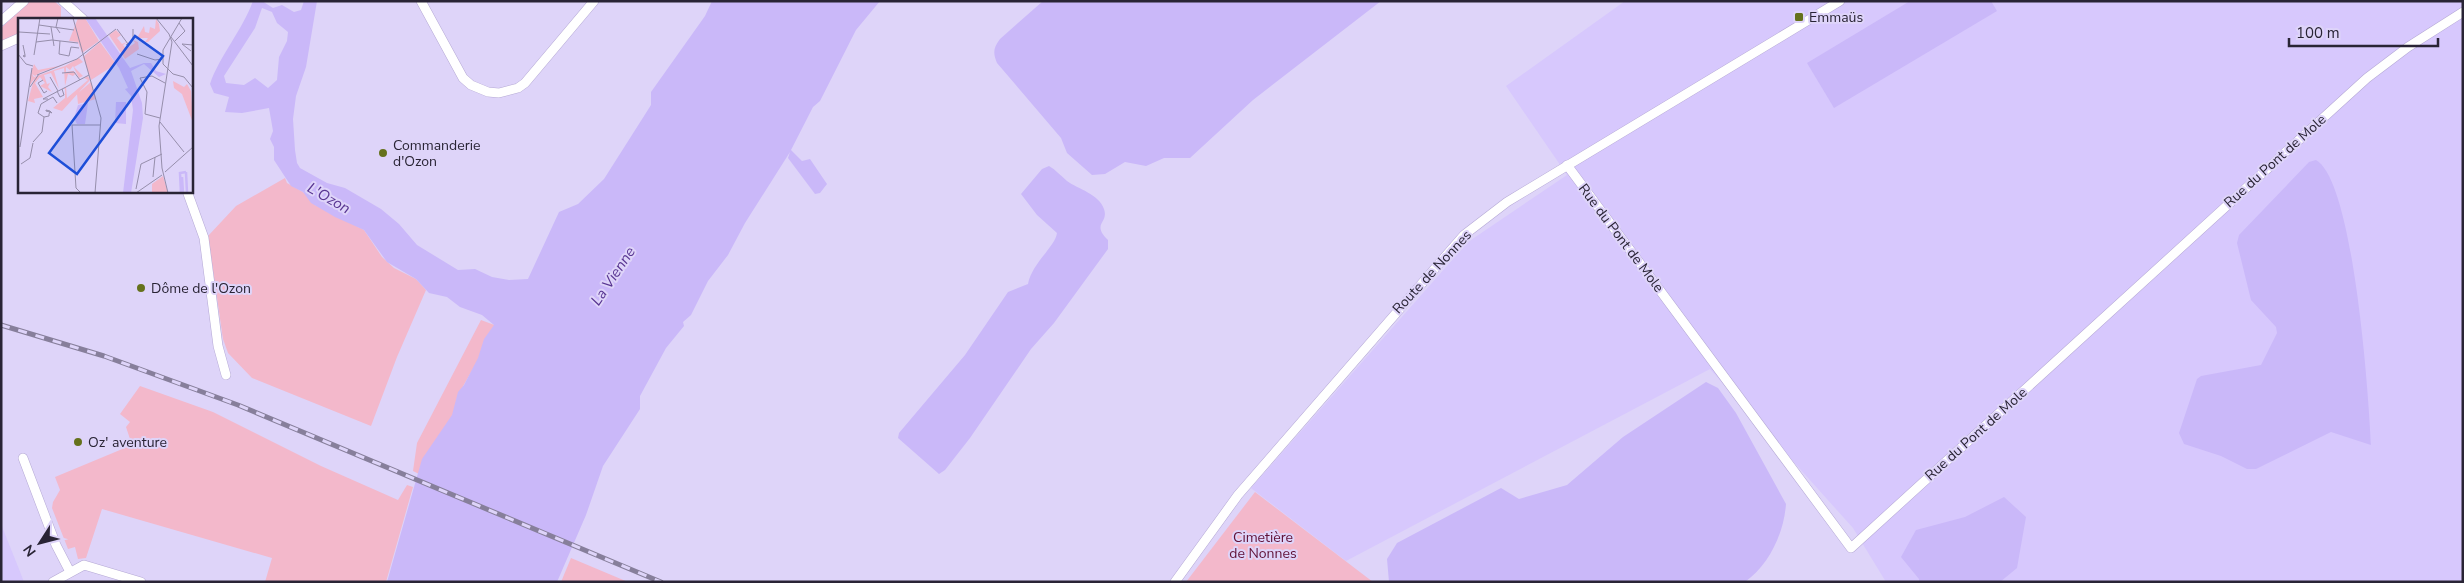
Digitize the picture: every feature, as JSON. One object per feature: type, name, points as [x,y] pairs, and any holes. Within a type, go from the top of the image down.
[{"type":"street","points":[[1,22],[24,1]]},
{"type":"street","points":[[63,1],[80,17]]},
{"type":"street","points":[[421,1],[463,78],[479,90],[499,93],[525,83],[589,3]]},
{"type":"street","name":"Route de Nonnes","points":[[1176,582],[1238,495],[1447,253],[1478,223],[1568,165],[1840,1]]},
{"type":"street","name":"Rue du Pont de Mole","points":[[1568,165],[1851,548],[2367,78],[2408,47],[2463,12]]},
{"type":"street","points":[[1,46],[18,38]]},
{"type":"street","points":[[187,192],[204,238],[218,346],[226,375]]},
{"type":"street","points":[[24,458],[56,545],[70,572]]},
{"type":"street","points":[[53,582],[70,572],[87,566],[141,582]]},
{"type":"shaded area","points":[[1625,1],[2463,1],[2463,582],[1886,582],[1853,528],[1710,369],[1346,561],[1251,488],[1468,242],[1567,175],[1506,86]]},
{"type":"shaded area","points":[[1,524],[19,569],[24,582],[1,582]]},
{"type":"green space","points":[[30,1],[54,1],[61,7],[60,18],[18,18],[18,34],[1,41],[1,28]]},
{"type":"green space","points":[[285,178],[287,183],[303,192],[315,205],[364,230],[382,257],[394,268],[416,279],[426,290],[397,357],[371,426],[252,378],[228,353],[223,339],[208,236],[236,206]]},
{"type":"green space","points":[[481,320],[497,326],[457,397],[455,413],[419,474],[413,471],[417,443]]},
{"type":"green space","points":[[140,386],[213,412],[321,466],[398,500],[407,485],[413,487],[386,582],[265,582],[272,558],[102,509],[86,558],[78,559],[75,547],[68,549],[52,508],[53,502],[60,490],[55,477],[132,445],[126,427],[130,422],[120,414]]},
{"type":"green space","name":"Cimetière de Nonnes","points":[[1255,492],[1373,582],[1186,582]]},
{"type":"green space","points":[[571,558],[628,582],[561,582]]},
{"type":"water","points":[[253,1],[262,1],[273,8],[282,5],[294,12],[301,10],[304,1],[317,1],[306,67],[296,96],[293,119],[295,150],[297,163],[300,168],[327,183],[345,188],[381,209],[399,224],[417,245],[458,270],[475,269],[492,277],[509,280],[528,279],[559,212],[578,204],[604,179],[651,105],[651,92],[705,16],[712,1],[880,1],[856,30],[820,101],[813,107],[791,150],[802,161],[810,159],[827,184],[820,193],[815,194],[788,158],[790,152],[745,223],[728,255],[708,281],[691,315],[683,322],[684,326],[666,348],[640,396],[640,409],[603,466],[586,515],[557,582],[387,582],[422,459],[452,415],[458,392],[464,385],[478,358],[484,339],[494,325],[482,315],[460,307],[447,297],[429,293],[416,279],[387,262],[364,230],[335,217],[311,203],[303,192],[291,186],[274,160],[274,147],[270,139],[273,131],[269,108],[242,113],[225,112],[229,97],[214,93],[210,84],[219,63]],"holes":[[[262,8],[272,12],[277,23],[288,32],[287,41],[279,57],[277,80],[268,88],[255,78],[244,85],[226,83],[224,76],[255,28]]]},
{"type":"water","points":[[1043,1],[1381,1],[1253,100],[1190,158],[1164,158],[1146,166],[1125,162],[1105,174],[1092,175],[1067,153],[1061,138],[997,63],[995,56],[994,51],[1000,39]]},
{"type":"water","points":[[1910,1],[1991,1],[1997,11],[1834,108],[1807,63]]},
{"type":"water","points":[[2316,160],[2329,176],[2340,207],[2350,247],[2363,340],[2371,445],[2331,432],[2256,469],[2247,469],[2221,456],[2184,444],[2179,433],[2197,379],[2201,376],[2261,365],[2277,333],[2276,327],[2251,300],[2237,243],[2239,235],[2309,162]]},
{"type":"water","points":[[1049,166],[1067,181],[1098,199],[1105,214],[1101,230],[1108,240],[1108,249],[1054,323],[1031,349],[970,438],[945,470],[939,474],[898,438],[899,433],[965,355],[1008,292],[1028,284],[1034,269],[1052,244],[1057,233],[1037,215],[1021,194],[1042,169]]},
{"type":"water","points":[[1706,382],[1718,388],[1736,413],[1786,504],[1782,526],[1774,547],[1761,567],[1745,582],[1389,582],[1387,559],[1397,543],[1501,488],[1519,499],[1567,485],[1623,437]]},
{"type":"water","points":[[2004,497],[2026,517],[2017,568],[2000,582],[1919,582],[1919,579],[1901,557],[1916,530],[1965,517]]},
{"type":"railway","points":[[1,325],[104,356],[238,405],[661,582]]},
{"type":"place","name":"Emmaüs","points":[[1799,17]]},
{"type":"place","name":"Commanderie d'Ozon","points":[[383,153]]},
{"type":"place","name":"Dôme de l'Ozon","points":[[141,288]]},
{"type":"place","name":"Oz' aventure","points":[[78,442]]},
{"type":"water label","name":"L'Ozon","points":[[329,198]]},
{"type":"water label","name":"La Vienne","points":[[613,276]]}]
